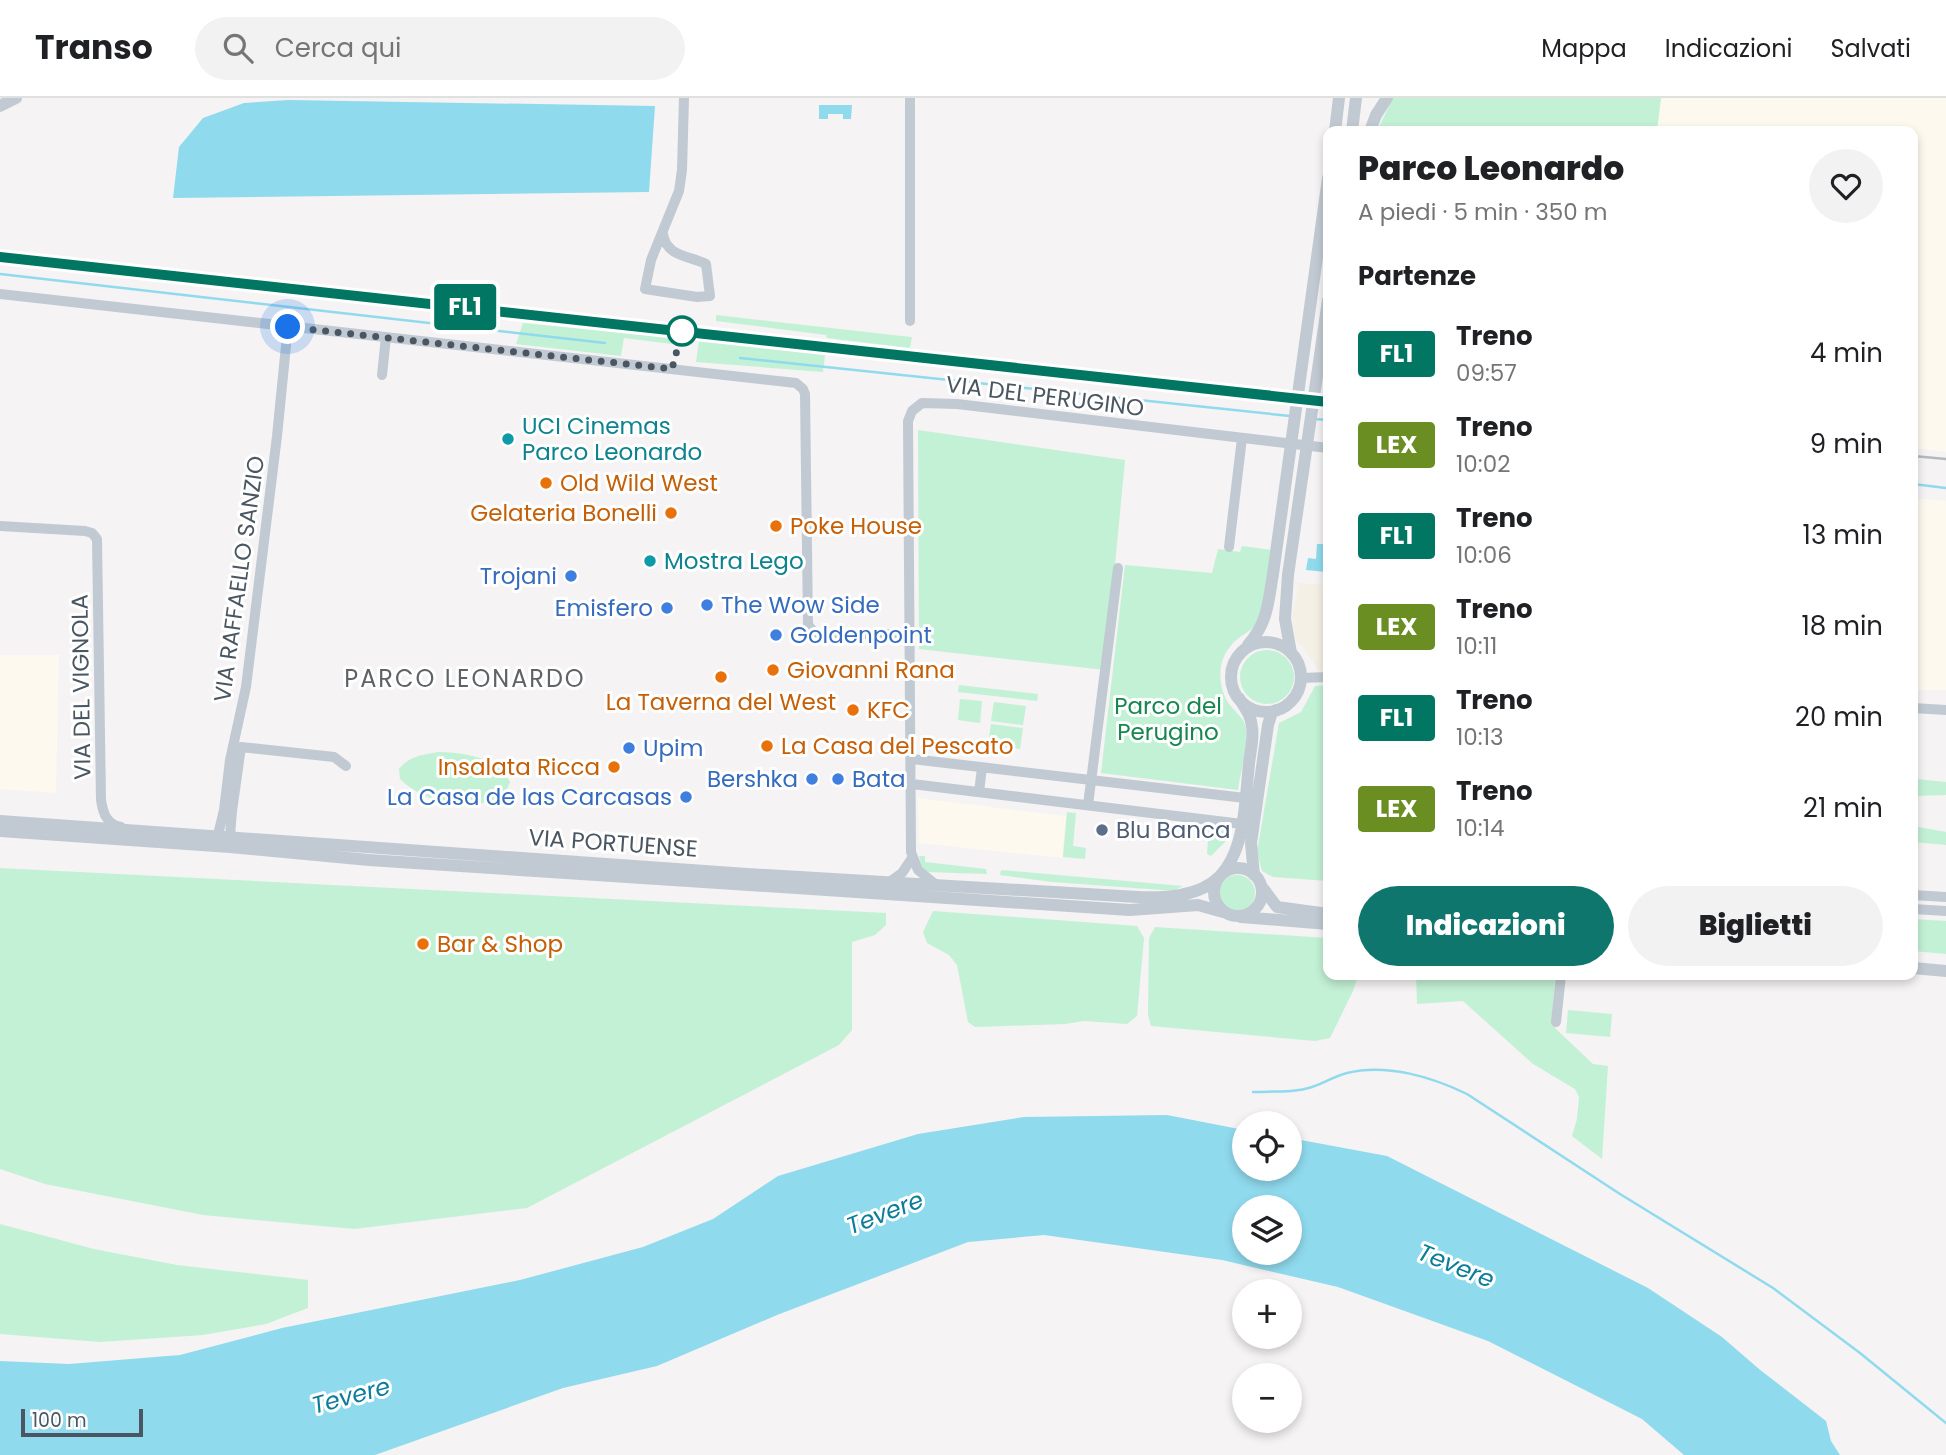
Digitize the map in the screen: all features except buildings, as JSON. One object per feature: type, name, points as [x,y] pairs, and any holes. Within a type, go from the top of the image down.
[{"type":"street","points":[[0,106],[16,98]]},
{"type":"street","points":[[910,98],[910,321]]},
{"type":"street","points":[[1336,126],[1339,98]]},
{"type":"street","points":[[1353,126],[1356,98]]},
{"type":"street","points":[[1372,126],[1387,98]]},
{"type":"street","points":[[651,260],[663,251],[706,264],[710,296],[697,297],[645,289],[651,260],[679,191],[682,170],[682,100]]},
{"type":"street","points":[[1323,214],[1266,620],[1241,652],[1232,670],[1234,690],[1249,713],[1253,729],[1242,824],[1233,854],[1215,883],[1214,899],[1223,912],[1237,917],[1323,924]]},
{"type":"street","points":[[663,234],[664,241],[678,254]]},
{"type":"street","points":[[0,294],[797,384],[805,394],[808,625],[820,634],[911,634]]},
{"type":"street","name":"VIA RAFFAELLO SANZIO","points":[[224,836],[230,760],[246,687],[288,327]]},
{"type":"street","points":[[1292,653],[1285,619],[1288,576],[1323,334]]},
{"type":"street","points":[[382,375],[386,337]]},
{"type":"street","name":"VIA DEL PERUGINO","points":[[912,858],[908,421],[912,411],[929,402],[1323,447]]},
{"type":"street","points":[[1229,547],[1242,438]]},
{"type":"street","name":"VIA DEL VIGNOLA","points":[[0,526],[85,531],[93,534],[98,545],[101,800],[107,819],[115,826],[125,829]]},
{"type":"street","points":[[1088,805],[1118,568]]},
{"type":"street","points":[[1237,917],[1245,916],[1257,907],[1262,893],[1251,843],[1268,724],[1272,712],[1294,698],[1301,678],[1298,662],[1283,646],[1261,642],[1241,652]]},
{"type":"street","points":[[1301,678],[1323,677]]},
{"type":"street","points":[[1239,698],[1256,710],[1276,710]]},
{"type":"street","points":[[1918,708],[1946,710]]},
{"type":"street","points":[[224,836],[232,811],[241,747],[334,757],[346,766]]},
{"type":"street","points":[[912,759],[1245,798]]},
{"type":"street","points":[[979,792],[982,768]]},
{"type":"street","points":[[912,785],[1242,824]]},
{"type":"street","name":"VIA PORTUENSE","points":[[0,821],[888,883],[1157,897],[1190,892],[1206,886],[1220,876]]},
{"type":"street","name":"VIA PORTUENSE","points":[[0,831],[369,860],[1130,910],[1198,905],[1223,912]]},
{"type":"street","points":[[888,883],[904,870],[912,858],[920,873],[938,886]]},
{"type":"street","points":[[1220,876],[1240,868],[1258,880],[1270,901],[1277,907],[1323,913]]},
{"type":"street","points":[[1918,895],[1946,897]]},
{"type":"street","points":[[1918,909],[1946,911]]},
{"type":"street","points":[[1918,968],[1946,971]]},
{"type":"street","points":[[1556,1023],[1560,980]]},
{"type":"shaded area","points":[[1661,98],[1946,98],[1946,452],[1918,449],[1918,126],[1658,126]]},
{"type":"shaded area","points":[[1918,498],[1946,501],[1946,690],[1918,690]]},
{"type":"shaded area","points":[[0,655],[59,655],[56,793],[0,789]]},
{"type":"shaded area","points":[[918,798],[1066,816],[1062,858],[919,843]]},
{"type":"green space","points":[[1393,98],[1661,98],[1658,126],[1379,126]]},
{"type":"green space","points":[[716,315],[912,337],[910,348],[716,321]]},
{"type":"green space","points":[[523,323],[672,338],[672,344],[624,338],[621,356],[516,344]]},
{"type":"green space","points":[[699,341],[825,355],[823,372],[696,362]]},
{"type":"green space","points":[[918,430],[1125,460],[1105,670],[919,649]]},
{"type":"green space","name":"Parco del Perugino","points":[[1242,546],[1272,550],[1261,620],[1233,644],[1225,654],[1221,668],[1225,698],[1242,719],[1246,731],[1246,748],[1238,790],[1101,773],[1125,565],[1212,573],[1218,549],[1240,552]]},
{"type":"green space","points":[[1267,650],[1286,658],[1294,677],[1286,696],[1267,704],[1248,696],[1240,677],[1248,658]]},
{"type":"green space","points":[[959,685],[1038,694],[1037,701],[958,692]]},
{"type":"green space","points":[[1323,685],[1323,881],[1273,877],[1262,871],[1257,852],[1279,723],[1301,712],[1315,686]]},
{"type":"green space","points":[[960,699],[982,701],[980,723],[958,720]]},
{"type":"green space","points":[[994,702],[1026,706],[1023,725],[991,721]]},
{"type":"green space","points":[[991,724],[1023,728],[1020,749],[988,745]]},
{"type":"green space","points":[[438,752],[469,755],[497,766],[510,782],[505,794],[479,804],[450,803],[423,795],[400,779],[399,769],[407,761]]},
{"type":"green space","points":[[1918,779],[1946,782],[1946,795],[1918,796]]},
{"type":"green space","points":[[1067,812],[1076,813],[1073,846],[1086,848],[1085,859],[1063,857]]},
{"type":"green space","points":[[1209,827],[1231,830],[1232,835],[1211,856],[1207,854]]},
{"type":"green space","points":[[1918,827],[1946,832],[1946,845],[1918,842]]},
{"type":"green space","points":[[919,856],[925,856],[925,862],[986,869],[987,874],[926,872],[922,869]]},
{"type":"green space","points":[[0,868],[886,913],[886,925],[875,935],[852,942],[852,1030],[839,1045],[527,1208],[354,1229],[203,1215],[45,1184],[0,1169]]},
{"type":"green space","points":[[1001,870],[1183,886],[1175,890],[1162,890],[1052,882],[1000,875]]},
{"type":"green space","points":[[1237,875],[1250,880],[1255,893],[1250,906],[1237,911],[1224,906],[1219,893],[1224,880]]},
{"type":"green space","points":[[933,911],[1137,926],[1144,938],[1137,1016],[1127,1024],[1084,1021],[975,1027],[968,1022],[957,965],[949,955],[927,943],[923,932]]},
{"type":"green space","points":[[1918,919],[1946,921],[1946,954],[1918,951]]},
{"type":"green space","points":[[1155,927],[1323,938],[1323,980],[1357,980],[1330,1038],[1315,1041],[1151,1026],[1148,1015],[1149,938]]},
{"type":"green space","points":[[1416,980],[1555,980],[1552,1021],[1556,1029],[1593,1064],[1608,1066],[1602,1159],[1572,1136],[1579,1097],[1575,1089],[1533,1064],[1463,1001],[1417,1004]]},
{"type":"green space","points":[[1568,1010],[1612,1014],[1610,1037],[1566,1033]]},
{"type":"green space","points":[[0,1224],[94,1249],[177,1265],[308,1280],[308,1308],[266,1324],[203,1335],[100,1342],[0,1334]]},
{"type":"sand","points":[[1299,583],[1323,585],[1323,671],[1319,671],[1295,639],[1292,619]]},
{"type":"water","points":[[288,100],[655,106],[649,192],[173,198],[179,147],[203,118],[244,103]]},
{"type":"water","points":[[819,105],[852,105],[851,119],[843,119],[843,114],[828,114],[828,119],[819,119]]},
{"type":"water","points":[[1317,544],[1323,544],[1323,572],[1306,570],[1308,558],[1316,559]]},
{"type":"water","name":"Tevere","points":[[1167,1115],[1232,1128],[1232,1181],[1302,1181],[1302,1140],[1387,1156],[1648,1288],[1722,1337],[1826,1421],[1831,1441],[1840,1455],[1684,1455],[1642,1419],[1488,1341],[1338,1287],[1243,1265],[1302,1265],[1302,1195],[1232,1195],[1232,1262],[1044,1235],[968,1242],[777,1315],[657,1366],[563,1388],[375,1455],[0,1455],[0,1361],[69,1364],[180,1355],[282,1328],[520,1280],[643,1247],[713,1219],[778,1176],[918,1134],[1024,1117]]},
{"type":"waterway","points":[[0,274],[605,343]]},
{"type":"waterway","points":[[740,358],[1290,416]]},
{"type":"waterway","points":[[1314,419],[1323,420]]},
{"type":"waterway","points":[[1918,485],[1946,488]]},
{"type":"waterway","points":[[1253,1092],[1305,1089],[1347,1073],[1377,1070],[1409,1073],[1467,1094],[1620,1194],[1773,1288],[1860,1353],[1946,1423]]},
{"type":"railway","points":[[0,252],[1323,396]]},
{"type":"railway","points":[[1918,456],[1946,459]]},
{"type":"train","name":"FL1","points":[[0,257],[1323,401]]},
{"type":"place","name":"UCI Cinemas Parco Leonardo","points":[[508,439]]},
{"type":"place","name":"Old Wild West","points":[[546,483]]},
{"type":"place","name":"Gelateria Bonelli","points":[[671,513]]},
{"type":"place","name":"Poke House","points":[[776,526]]},
{"type":"place","name":"Mostra Lego","points":[[650,561]]},
{"type":"place","name":"Trojani","points":[[571,576]]},
{"type":"place","name":"The Wow Side","points":[[707,605]]},
{"type":"place","name":"Emisfero","points":[[667,608]]},
{"type":"place","name":"Goldenpoint","points":[[776,635]]},
{"type":"place","name":"Giovanni Rana","points":[[773,670]]},
{"type":"place","name":"La Taverna del West","points":[[721,677]]},
{"type":"place","name":"KFC","points":[[853,710]]},
{"type":"place","name":"La Casa del Pescato","points":[[767,746]]},
{"type":"place","name":"Upim","points":[[629,748]]},
{"type":"place","name":"Insalata Ricca","points":[[614,767]]},
{"type":"place","name":"Bershka","points":[[812,779]]},
{"type":"place","name":"Bata","points":[[838,779]]},
{"type":"place","name":"La Casa de las Carcasas","points":[[686,797]]},
{"type":"place","name":"Blu Banca","points":[[1102,830]]},
{"type":"place","name":"Bar & Shop","points":[[423,944]]},
{"type":"district","name":"PARCO LEONARDO","points":[[465,679]]},
{"type":"route","points":[[288,327],[672,369],[682,331]]}]
